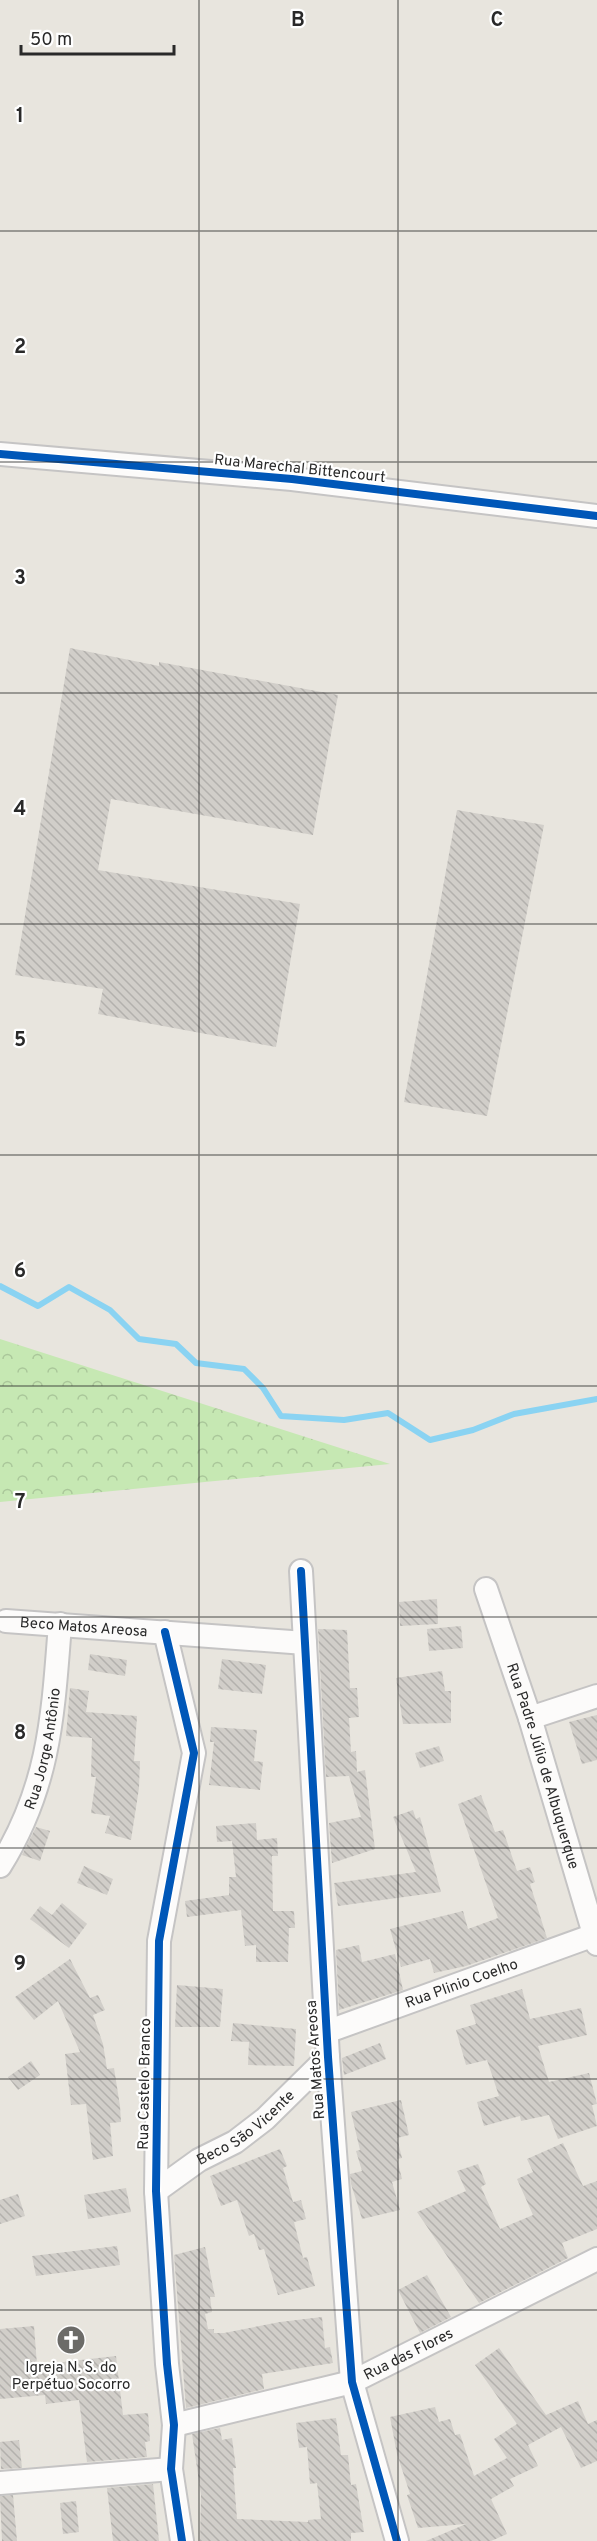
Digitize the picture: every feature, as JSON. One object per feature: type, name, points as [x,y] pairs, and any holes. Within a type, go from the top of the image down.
[{"type":"street","name":"Rua Marechal Bittencourt","points":[[0,454],[292,479],[597,516]]},
{"type":"street","name":"Rua Matos Areosa","points":[[301,1570],[326,2032],[352,2382],[397,2541]]},
{"type":"street","name":"Rua Padre Júlio de Albuquerque","points":[[486,1589],[530,1718],[596,1938]]},
{"type":"street","name":"Beco Matos Areosa","points":[[6,1621],[305,1643]]},
{"type":"street","name":"Rua Jorge Antônio","points":[[0,1866],[13,1846],[38,1789],[51,1732],[60,1624]]},
{"type":"street","name":"Rua Castelo Branco","points":[[165,1632],[194,1753],[159,1941],[156,2191],[167,2364],[174,2426],[171,2469],[182,2541]]},
{"type":"street","points":[[530,1718],[597,1696]]},
{"type":"street","name":"Rua Plinio Coelho","points":[[326,2032],[596,1938]]},
{"type":"street","name":"Beco São Vicente","points":[[156,2191],[199,2160],[243,2137],[265,2119],[328,2057]]},
{"type":"street","name":"Rua das Flores","points":[[174,2426],[352,2382],[597,2259]]},
{"type":"street","points":[[0,2483],[171,2469]]},
{"type":"green space","points":[[0,1339],[390,1464],[0,1502]]},
{"type":"building","points":[[70,648],[159,666],[159,662],[338,695],[313,835],[111,799],[98,870],[300,904],[276,1047],[98,1014],[103,989],[15,975]]},
{"type":"building","points":[[457,810],[544,825],[487,1116],[404,1102]]},
{"type":"building","points":[[437,1599],[438,1624],[400,1626],[399,1602]]},
{"type":"building","points":[[461,1626],[463,1648],[429,1651],[427,1629]]},
{"type":"building","points":[[318,1629],[347,1630],[350,1688],[357,1688],[359,1717],[349,1718],[351,1752],[356,1751],[357,1772],[365,1770],[375,1849],[332,1863],[329,1823],[361,1817],[349,1776],[326,1777]]},
{"type":"building","points":[[90,1654],[127,1660],[125,1676],[88,1670]]},
{"type":"building","points":[[222,1659],[266,1665],[262,1694],[218,1689]]},
{"type":"building","points":[[442,1671],[445,1691],[451,1691],[451,1723],[403,1724],[396,1678]]},
{"type":"building","points":[[70,1688],[89,1691],[86,1712],[137,1716],[134,1761],[140,1761],[139,1788],[131,1840],[105,1833],[110,1816],[91,1813],[96,1777],[91,1777],[92,1738],[66,1736]]},
{"type":"building","points":[[597,1715],[597,1760],[582,1764],[569,1722]]},
{"type":"building","points":[[211,1727],[257,1730],[254,1761],[263,1762],[260,1790],[209,1785],[214,1742],[210,1742]]},
{"type":"building","points":[[439,1746],[444,1761],[420,1768],[415,1753]]},
{"type":"building","points":[[481,1795],[495,1832],[503,1830],[517,1871],[530,1867],[535,1882],[530,1884],[547,1938],[466,1966],[434,1973],[430,1959],[401,1967],[390,1929],[463,1911],[468,1929],[498,1918],[458,1804]]},
{"type":"building","points":[[413,1810],[416,1819],[420,1817],[441,1892],[338,1906],[334,1883],[416,1872],[393,1817]]},
{"type":"building","points":[[256,1823],[257,1840],[277,1838],[278,1856],[272,1856],[273,1911],[294,1911],[295,1928],[289,1928],[288,1962],[256,1962],[256,1945],[245,1946],[241,1910],[187,1917],[185,1901],[229,1895],[229,1877],[236,1877],[232,1841],[217,1842],[216,1826]]},
{"type":"building","points":[[36,1827],[50,1831],[40,1861],[22,1855]]},
{"type":"building","points":[[84,1866],[113,1879],[107,1895],[77,1883]]},
{"type":"building","points":[[62,1903],[87,1924],[69,1948],[30,1919],[40,1906],[52,1915]]},
{"type":"building","points":[[359,1945],[362,1962],[395,1954],[403,1990],[339,2010],[336,1950]]},
{"type":"building","points":[[70,1959],[90,1998],[98,1995],[105,2010],[93,2015],[103,2044],[107,2069],[114,2068],[120,2106],[121,2122],[110,2123],[113,2156],[93,2160],[86,2104],[71,2105],[65,2054],[80,2052],[58,2001],[34,2020],[15,1997]]},
{"type":"building","points":[[177,1985],[223,1989],[220,2027],[175,2027]]},
{"type":"building","points":[[522,1989],[530,2019],[581,2008],[587,2035],[538,2046],[549,2082],[589,2073],[597,2104],[592,2105],[597,2126],[558,2139],[549,2115],[521,2121],[520,2116],[484,2126],[477,2102],[499,2096],[487,2060],[466,2065],[456,2030],[476,2024],[470,2005]]},
{"type":"building","points":[[233,2023],[296,2029],[294,2066],[248,2065],[249,2042],[231,2041]]},
{"type":"building","points":[[380,2043],[386,2059],[344,2075],[342,2058]]},
{"type":"building","points":[[31,2061],[40,2075],[18,2090],[8,2077]]},
{"type":"building","points":[[401,2100],[409,2135],[397,2138],[402,2158],[397,2159],[402,2179],[392,2182],[400,2210],[362,2219],[351,2184],[350,2174],[362,2171],[356,2151],[360,2150],[351,2112]]},
{"type":"building","points":[[563,2143],[583,2186],[597,2181],[597,2229],[562,2243],[568,2258],[479,2303],[417,2212],[466,2191],[457,2171],[478,2164],[486,2184],[481,2187],[500,2229],[533,2215],[517,2179],[533,2172],[527,2159]]},
{"type":"building","points":[[280,2149],[287,2166],[283,2168],[293,2202],[301,2200],[306,2219],[294,2222],[303,2258],[307,2257],[315,2286],[278,2295],[264,2249],[259,2250],[254,2234],[249,2236],[237,2200],[221,2206],[210,2176]]},
{"type":"building","points":[[126,2188],[131,2212],[88,2219],[84,2195]]},
{"type":"building","points":[[18,2194],[25,2216],[0,2224],[0,2200]]},
{"type":"building","points":[[117,2246],[120,2265],[36,2276],[32,2256]]},
{"type":"building","points":[[205,2247],[215,2297],[210,2297],[212,2312],[205,2314],[208,2329],[214,2329],[214,2333],[224,2333],[280,2322],[322,2317],[325,2348],[330,2347],[333,2363],[262,2374],[264,2389],[186,2408],[174,2255]]},
{"type":"building","points":[[427,2275],[451,2317],[420,2333],[398,2290]]},
{"type":"building","points":[[34,2326],[37,2365],[116,2356],[123,2415],[148,2413],[150,2441],[145,2442],[147,2457],[87,2462],[79,2400],[46,2404],[45,2395],[0,2399],[0,2329]]},
{"type":"building","points":[[499,2348],[546,2415],[578,2401],[588,2424],[597,2420],[597,2461],[581,2468],[561,2427],[528,2445],[538,2466],[510,2479],[514,2486],[491,2499],[507,2534],[491,2541],[426,2541],[466,2524],[418,2528],[407,2495],[410,2494],[397,2454],[390,2417],[435,2407],[439,2422],[450,2419],[455,2435],[460,2434],[474,2476],[507,2458],[494,2439],[517,2424],[475,2365]]},
{"type":"building","points":[[336,2418],[341,2455],[348,2455],[351,2485],[356,2484],[364,2532],[351,2533],[351,2541],[200,2541],[201,2495],[192,2434],[220,2428],[222,2440],[232,2438],[236,2468],[233,2468],[237,2519],[308,2522],[308,2520],[321,2519],[317,2483],[310,2484],[307,2447],[299,2448],[296,2423]]},
{"type":"building","points":[[19,2440],[22,2468],[1,2469],[0,2442]]},
{"type":"building","points":[[153,2484],[159,2541],[113,2541],[107,2488]]},
{"type":"building","points":[[13,2495],[17,2541],[2,2541],[0,2496]]},
{"type":"building","points":[[76,2501],[79,2532],[63,2534],[60,2503]]},
{"type":"waterway","points":[[0,1286],[38,1306],[69,1287],[110,1310],[139,1339],[176,1344],[196,1363],[244,1369],[263,1388],[281,1416],[344,1420],[388,1413],[430,1440],[473,1430],[514,1414],[597,1399]]},
{"type":"cycle path","points":[[0,454],[292,479],[597,516]]},
{"type":"cycle path","points":[[301,1571],[328,2057],[352,2382],[397,2541]]},
{"type":"cycle path","points":[[165,1632],[194,1753],[159,1941],[156,2191],[167,2364],[174,2425],[171,2469],[182,2541]]},
{"type":"place","name":"Igreja N. S. do Perpétuo Socorro","points":[[71,2340]]}]
